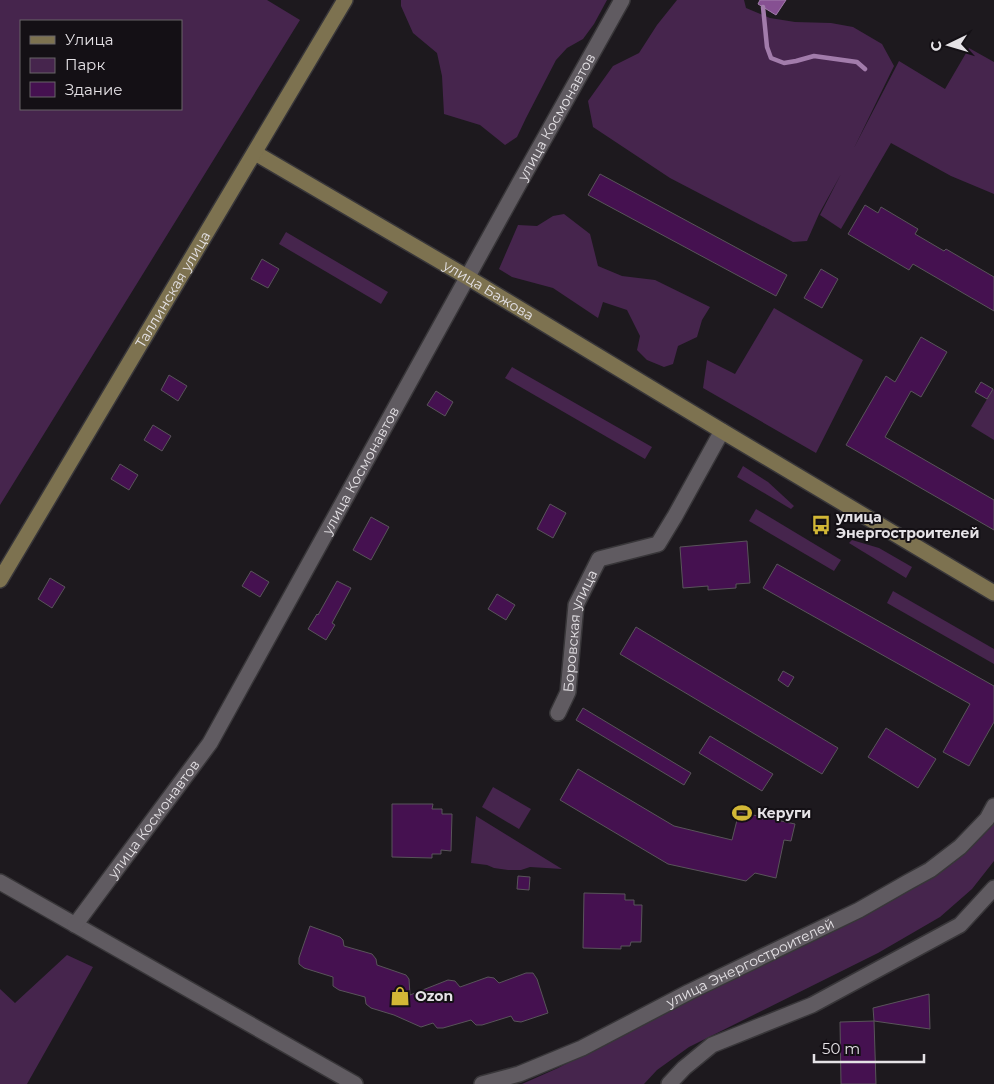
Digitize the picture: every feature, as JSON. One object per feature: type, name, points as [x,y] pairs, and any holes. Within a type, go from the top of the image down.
[{"type":"street","name":"Таллинская улица","points":[[0,580],[345,0]]},
{"type":"street","name":"улица Космонавтов","points":[[75,925],[210,743],[622,0]]},
{"type":"street","name":"улица Бажова","points":[[255,153],[467,277],[994,593]]},
{"type":"street","name":"Боровская улица","points":[[558,713],[568,692],[576,605],[599,559],[658,544],[722,431]]},
{"type":"street","name":"улица Энергостроителей","points":[[482,1084],[519,1074],[582,1048],[688,992],[858,910],[930,870],[960,847],[987,819],[994,806]]},
{"type":"street","points":[[0,882],[355,1084]]},
{"type":"street","points":[[670,1084],[684,1068],[712,1045],[812,1005],[960,925],[994,888]]},
{"type":"green space","points":[[0,0],[267,0],[300,20],[0,505]]},
{"type":"green space","points":[[401,0],[607,0],[594,24],[583,39],[567,48],[556,60],[517,137],[505,145],[480,125],[444,114],[442,76],[437,53],[413,33],[401,6]]},
{"type":"green space","points":[[677,0],[744,0],[746,8],[770,18],[795,22],[831,23],[853,27],[882,44],[894,66],[854,148],[899,61],[945,89],[969,48],[994,62],[994,194],[951,176],[891,143],[841,229],[820,215],[841,174],[819,214],[807,241],[793,242],[670,178],[593,127],[588,101],[613,66],[639,53],[657,25]]},
{"type":"green space","points":[[564,214],[590,234],[598,266],[622,276],[655,280],[710,307],[702,320],[697,337],[678,346],[673,364],[664,367],[647,360],[637,350],[640,336],[627,310],[603,302],[598,318],[553,288],[512,277],[499,269],[518,225],[537,226],[553,216]]},
{"type":"green space","points":[[286,232],[388,292],[381,304],[279,244]]},
{"type":"green space","points":[[774,308],[863,360],[816,453],[703,388],[707,360],[735,374]]},
{"type":"green space","points":[[512,367],[652,447],[645,459],[505,378]]},
{"type":"green space","points":[[994,390],[994,440],[971,426]]},
{"type":"green space","points":[[743,466],[768,482],[794,506],[791,509],[737,477]]},
{"type":"green space","points":[[756,509],[841,560],[834,571],[749,521]]},
{"type":"green space","points":[[852,540],[879,548],[912,567],[906,578],[849,543]]},
{"type":"green space","points":[[893,591],[994,649],[994,664],[887,603]]},
{"type":"green space","points":[[493,787],[531,809],[519,829],[482,807]]},
{"type":"green space","points":[[476,816],[562,869],[530,867],[521,870],[508,870],[471,863]]},
{"type":"green space","points":[[994,821],[994,861],[972,889],[940,917],[878,953],[689,1047],[657,1070],[644,1084],[522,1084],[558,1068],[938,871]]},
{"type":"green space","points":[[67,955],[93,967],[27,1084],[0,1084],[0,989],[15,1003]]},
{"type":"shaded area","points":[[760,0],[786,0],[776,15],[758,4]]},
{"type":"building","points":[[600,174],[787,275],[776,296],[588,195]]},
{"type":"building","points":[[865,205],[878,213],[881,207],[918,229],[915,234],[944,251],[946,249],[994,277],[994,311],[913,264],[909,270],[848,234]]},
{"type":"building","points":[[262,259],[279,269],[268,288],[251,279]]},
{"type":"building","points":[[821,269],[838,279],[822,308],[804,298]]},
{"type":"building","points":[[921,337],[947,352],[921,397],[911,391],[885,437],[994,500],[994,530],[846,445],[886,376],[895,382]]},
{"type":"building","points":[[169,375],[187,386],[178,401],[161,390]]},
{"type":"building","points":[[981,382],[993,389],[987,399],[975,392]]},
{"type":"building","points":[[436,391],[453,402],[445,416],[427,405]]},
{"type":"building","points":[[153,425],[171,436],[162,451],[144,440]]},
{"type":"building","points":[[120,464],[138,475],[129,490],[111,479]]},
{"type":"building","points":[[550,504],[566,513],[553,538],[537,529]]},
{"type":"building","points":[[371,517],[389,527],[371,560],[353,550]]},
{"type":"building","points":[[747,541],[750,583],[736,584],[736,588],[708,590],[708,586],[683,588],[680,547]]},
{"type":"building","points":[[777,564],[994,686],[994,722],[969,766],[943,752],[970,704],[763,588]]},
{"type":"building","points":[[251,571],[269,582],[260,597],[242,586]]},
{"type":"building","points":[[50,578],[65,587],[52,608],[38,599]]},
{"type":"building","points":[[337,581],[351,588],[332,623],[335,625],[326,640],[308,629]]},
{"type":"building","points":[[497,594],[515,605],[506,620],[488,609]]},
{"type":"building","points":[[636,627],[838,748],[822,774],[620,654]]},
{"type":"building","points":[[783,671],[794,677],[788,687],[778,680]]},
{"type":"building","points":[[583,708],[691,773],[684,785],[576,720]]},
{"type":"building","points":[[886,728],[936,759],[918,788],[868,757]]},
{"type":"building","points":[[710,736],[773,774],[762,791],[699,753]]},
{"type":"building","points":[[578,769],[674,826],[732,840],[739,812],[795,824],[791,841],[784,840],[776,878],[755,873],[746,881],[668,864],[560,800]]},
{"type":"building","points":[[392,804],[433,804],[432,809],[442,809],[442,814],[452,814],[451,851],[441,850],[441,854],[432,854],[432,858],[392,857]]},
{"type":"building","points":[[518,876],[530,877],[529,890],[517,889]]},
{"type":"building","points":[[584,893],[625,894],[625,900],[634,900],[634,905],[642,905],[641,942],[631,942],[630,946],[621,946],[621,949],[583,948]]},
{"type":"building","points":[[310,926],[340,937],[343,940],[344,946],[372,954],[376,959],[377,965],[406,975],[409,979],[410,995],[448,980],[455,981],[460,987],[488,977],[494,978],[499,983],[526,973],[533,973],[537,979],[548,1013],[521,1022],[514,1021],[511,1016],[482,1025],[476,1025],[471,1020],[443,1028],[437,1028],[433,1023],[421,1027],[394,1015],[371,1008],[366,1004],[365,997],[339,990],[333,986],[333,977],[304,968],[299,964],[299,958]]},
{"type":"building","points":[[929,994],[930,1029],[874,1021],[873,1008]]},
{"type":"building","points":[[874,1021],[876,1084],[841,1084],[840,1022]]},
{"type":"waterway","points":[[763,7],[767,47],[771,58],[784,63],[814,56],[857,62],[865,69]]},
{"type":"place","name":"улица Энергостроителей","points":[[821,525]]},
{"type":"place","name":"Керуги","points":[[742,813]]},
{"type":"place","name":"Ozon","points":[[400,996]]}]
